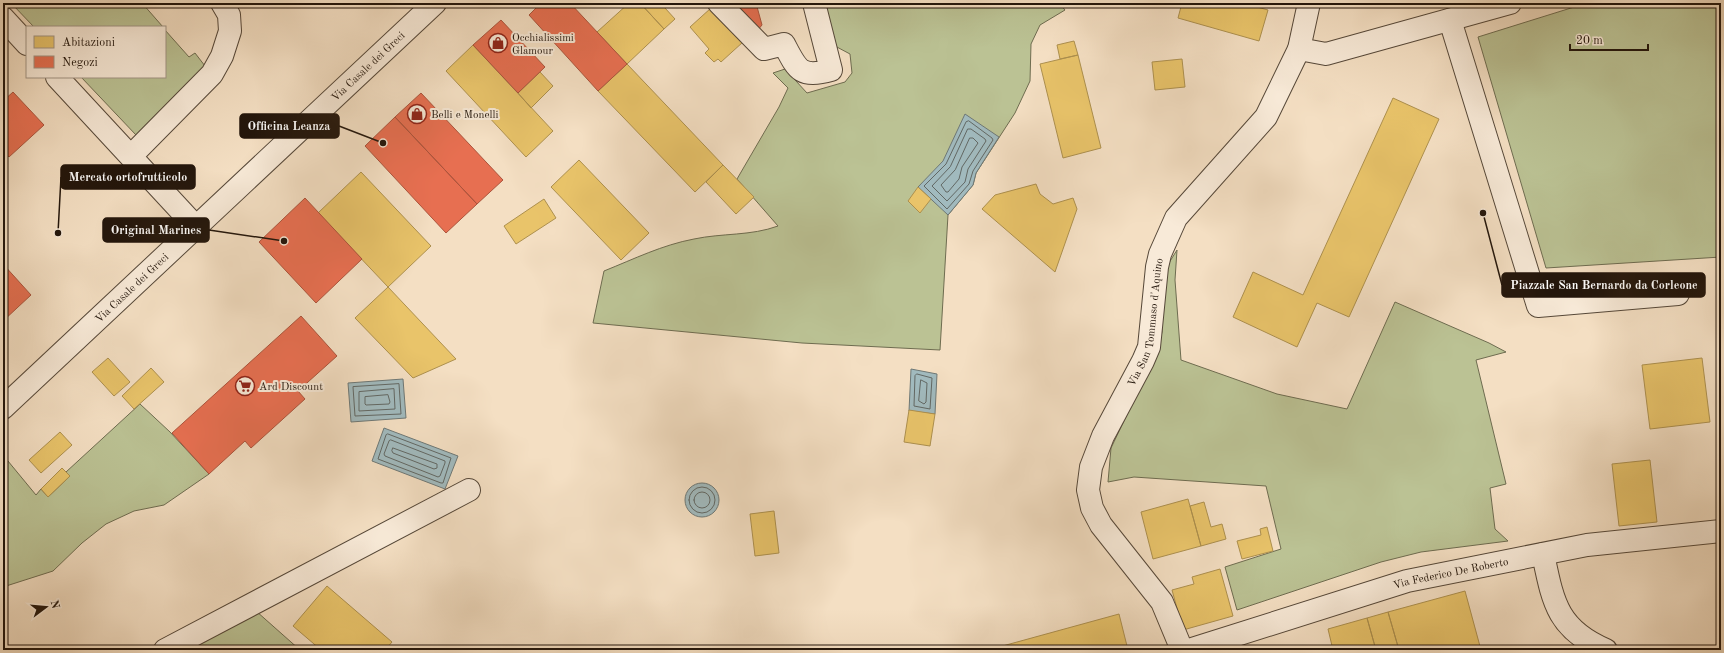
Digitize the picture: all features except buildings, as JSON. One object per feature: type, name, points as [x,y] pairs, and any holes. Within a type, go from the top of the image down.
[{"type":"street","points":[[131,156],[212,74],[222,56],[230,31],[229,15],[222,3]]},
{"type":"street","name":"Via Casale dei Greci","points":[[3,408],[435,3]]},
{"type":"street","points":[[719,3],[764,49],[784,44],[797,68],[804,72],[817,74],[831,70],[814,3]]},
{"type":"street","name":"Via San Tommaso d'Aquino","points":[[1182,650],[1162,602],[1102,525],[1092,508],[1088,490],[1091,467],[1103,436],[1143,362],[1149,347],[1157,268],[1160,254],[1176,218],[1266,117],[1299,49],[1309,3]]},
{"type":"street","points":[[1299,49],[1326,54],[1510,3]]},
{"type":"street","points":[[3,18],[26,43]]},
{"type":"street","points":[[1450,20],[1538,306],[1678,294]]},
{"type":"street","points":[[58,78],[196,227]]},
{"type":"street","points":[[165,650],[469,490]]},
{"type":"street","name":"Via Federico De Roberto","points":[[1189,650],[1408,581],[1588,545],[1721,531]]},
{"type":"street","points":[[1543,554],[1550,590],[1555,605],[1562,618],[1587,642],[1606,650]]},
{"type":"green space","points":[[11,3],[142,3],[162,26],[33,26]]},
{"type":"green space","points":[[824,3],[1059,3],[1065,10],[1040,25],[1031,44],[1030,81],[1015,113],[976,173],[973,185],[948,215],[940,350],[802,343],[593,323],[604,271],[648,253],[682,242],[705,237],[747,233],[778,226],[737,179],[779,107],[788,88],[773,73],[785,69],[807,93],[845,82],[852,73],[850,54],[835,46]]},
{"type":"green space","points":[[1587,3],[1721,3],[1721,257],[1546,268],[1478,37]]},
{"type":"green space","points":[[166,31],[189,57],[195,53],[205,66],[136,135],[82,78],[166,78]]},
{"type":"green space","points":[[1177,250],[1175,280],[1181,360],[1277,394],[1347,409],[1395,302],[1489,343],[1506,352],[1476,360],[1506,484],[1490,488],[1495,529],[1508,541],[1421,552],[1381,562],[1237,610],[1225,567],[1281,549],[1266,486],[1134,477],[1108,482],[1111,448],[1157,352],[1162,332],[1161,308],[1167,266]]},
{"type":"green space","points":[[140,404],[170,432],[209,474],[164,505],[134,511],[106,524],[82,543],[53,571],[3,587],[3,455],[36,495],[41,489],[48,497],[70,476],[66,472]]},
{"type":"green space","points":[[256,611],[300,650],[185,650]]},
{"type":"water","points":[[965,114],[999,137],[976,173],[973,185],[948,215],[918,187],[943,161]]},
{"type":"water","points":[[911,369],[937,374],[935,414],[909,411]]},
{"type":"water","points":[[403,379],[406,418],[351,422],[348,383]]},
{"type":"water","points":[[384,428],[458,456],[445,489],[372,461]]},
{"type":"water","points":[[699,483],[705,483],[709,484],[716,490],[719,500],[718,507],[712,514],[705,517],[699,517],[695,516],[688,510],[685,503],[685,497],[686,493],[692,486]]},
{"type":"place","name":"Occhialissimi Glamour","points":[[498,43]]},
{"type":"place","name":"Belli e Monelli","points":[[417,114]]},
{"type":"place","name":"Officina Leanza","points":[[383,143]]},
{"type":"place","name":"Piazzale San Bernardo da Corleone","points":[[1483,213]]},
{"type":"place","name":"Mercato ortofrutticolo","points":[[58,233]]},
{"type":"place","name":"Original Marines","points":[[284,241]]},
{"type":"place","name":"Ard Discount","points":[[245,386]]}]
